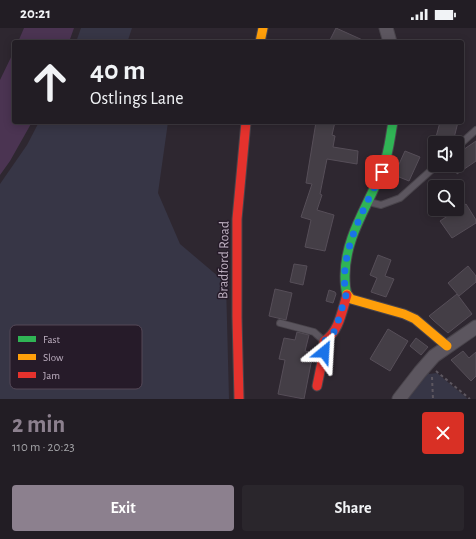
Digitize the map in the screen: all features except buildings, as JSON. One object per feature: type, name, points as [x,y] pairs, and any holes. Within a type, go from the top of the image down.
[{"type":"street","points":[[260,40],[263,28]]},
{"type":"street","points":[[386,28],[389,40]]},
{"type":"street","name":"Bradford Road","points":[[239,399],[236,317],[237,219],[246,124]]},
{"type":"street","points":[[317,386],[324,352],[324,341],[331,337],[336,328],[346,295],[346,260],[348,248],[367,202],[382,172],[393,124]]},
{"type":"street","points":[[346,295],[351,299],[404,314],[414,319],[447,346]]},
{"type":"street","points":[[400,399],[434,356],[476,327]]},
{"type":"lane","points":[[464,141],[476,130]]},
{"type":"lane","points":[[367,202],[375,205],[381,205],[400,198],[428,172]]},
{"type":"lane","points":[[280,323],[314,332],[324,341]]},
{"type":"path","points":[[438,372],[470,399]]},
{"type":"shaded area","points":[[24,28],[74,28],[70,40],[19,40]]},
{"type":"shaded area","points":[[81,28],[132,28],[128,40],[77,40]]},
{"type":"shaded area","points":[[12,55],[12,124],[31,124],[10,161],[0,175],[0,80]]},
{"type":"shaded area","points":[[38,124],[168,124],[158,193],[180,244],[226,283],[229,399],[0,399],[0,184],[27,145]]},
{"type":"shaded area","points":[[426,369],[429,374],[437,373],[468,399],[402,399]]},
{"type":"traffic: fast","points":[[347,294],[345,287],[345,276],[349,247],[359,220],[378,181],[385,162],[393,124]]},
{"type":"traffic: slow","points":[[260,40],[263,28]]},
{"type":"traffic: slow","points":[[347,294],[351,299],[404,314],[415,319],[447,346]]},
{"type":"traffic: jam","points":[[239,399],[237,219],[246,124]]},
{"type":"traffic: jam","points":[[317,386],[324,352],[324,341],[337,327],[347,295]]},
{"type":"route","points":[[324,352],[324,341],[331,337],[336,328],[346,295],[346,260],[348,248],[367,202],[382,172]]}]
